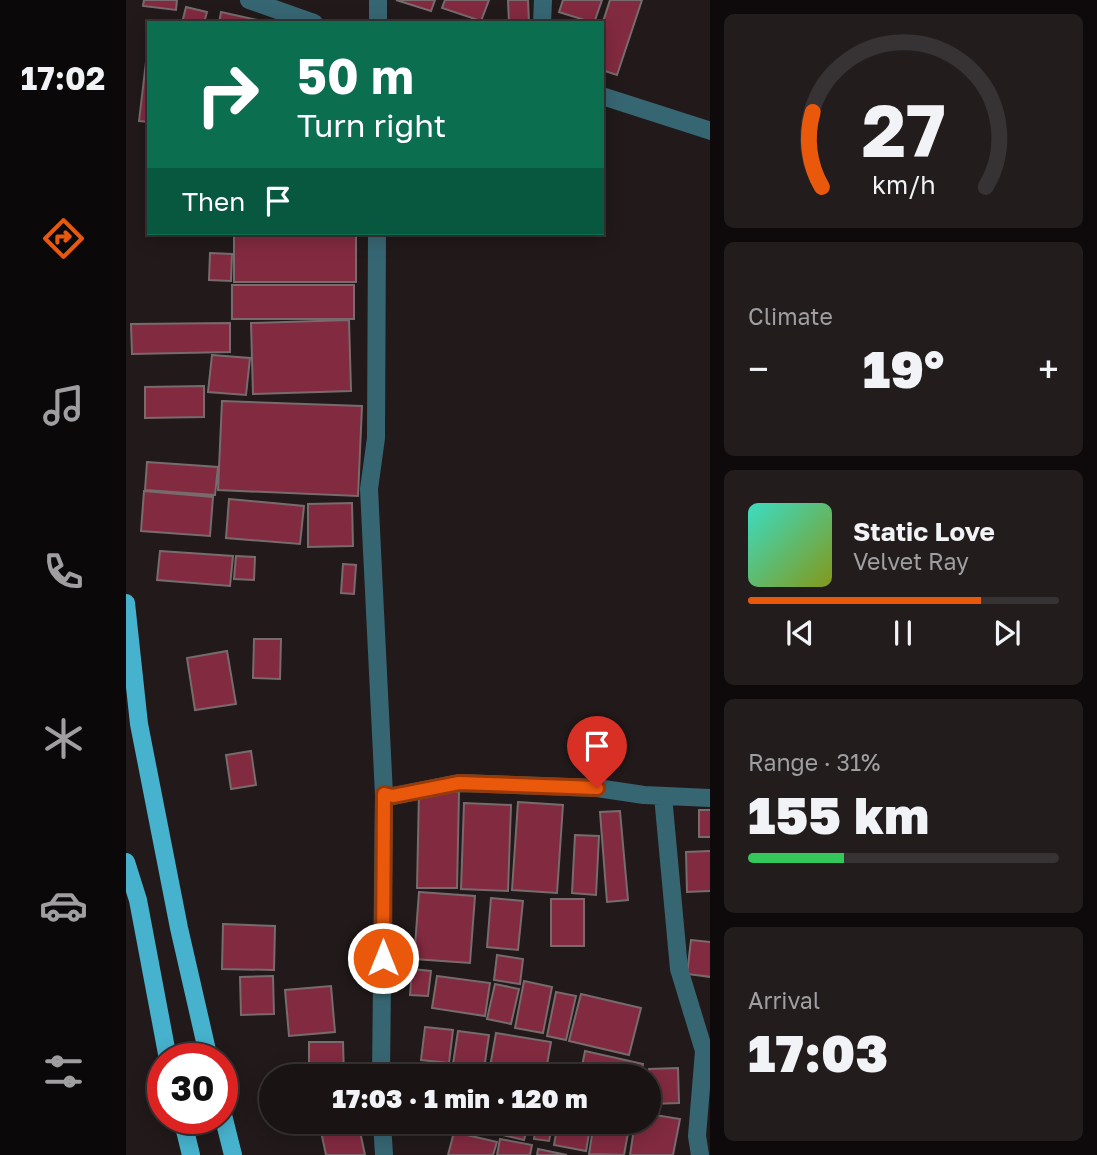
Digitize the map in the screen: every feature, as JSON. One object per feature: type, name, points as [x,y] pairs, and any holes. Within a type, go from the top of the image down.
[{"type":"main road","points":[[126,603],[139,723],[179,928],[205,1043]]},
{"type":"main road","points":[[126,862],[164,1043]]},
{"type":"main road","points":[[185,1134],[191,1155]]},
{"type":"main road","points":[[228,1134],[233,1155]]},
{"type":"street","points":[[249,0],[308,21]]},
{"type":"street","points":[[378,0],[378,21]]},
{"type":"street","points":[[542,21],[543,0]]},
{"type":"street","points":[[604,97],[710,131]]},
{"type":"street","points":[[377,235],[376,438],[369,489],[373,615],[384,794],[381,1064]]},
{"type":"street","points":[[384,794],[393,796],[459,783],[597,788],[663,796],[710,798]]},
{"type":"street","points":[[663,796],[679,969],[707,1052],[697,1136],[700,1155]]},
{"type":"street","points":[[382,1134],[383,1155]]},
{"type":"building","points":[[144,0],[177,0],[176,10],[143,6]]},
{"type":"building","points":[[396,0],[435,0],[431,11]]},
{"type":"building","points":[[445,0],[489,0],[481,21],[442,8]]},
{"type":"building","points":[[508,0],[528,0],[529,21],[509,21]]},
{"type":"building","points":[[563,0],[602,0],[595,21],[559,12]]},
{"type":"building","points":[[610,0],[642,0],[617,75],[604,71],[603,21]]},
{"type":"building","points":[[186,7],[207,12],[205,21],[182,21]]},
{"type":"building","points":[[221,12],[262,21],[219,21]]},
{"type":"building","points":[[146,62],[147,122],[139,121]]},
{"type":"building","points":[[234,235],[356,235],[356,282],[234,282]]},
{"type":"building","points":[[210,253],[232,254],[231,281],[209,280]]},
{"type":"building","points":[[232,285],[354,285],[354,319],[232,319]]},
{"type":"building","points":[[349,320],[351,391],[253,394],[251,323]]},
{"type":"building","points":[[230,323],[230,352],[132,354],[131,324]]},
{"type":"building","points":[[212,355],[250,358],[246,395],[208,392]]},
{"type":"building","points":[[204,386],[204,417],[145,418],[145,387]]},
{"type":"building","points":[[222,401],[362,406],[358,496],[218,490]]},
{"type":"building","points":[[147,462],[218,467],[215,495],[145,490]]},
{"type":"building","points":[[144,491],[213,497],[210,536],[141,531]]},
{"type":"building","points":[[229,499],[304,506],[300,544],[226,538]]},
{"type":"building","points":[[352,503],[353,546],[308,547],[308,504]]},
{"type":"building","points":[[160,551],[233,556],[230,586],[157,580]]},
{"type":"building","points":[[236,556],[255,557],[254,580],[234,579]]},
{"type":"building","points":[[343,564],[356,565],[354,594],[341,593]]},
{"type":"building","points":[[254,639],[281,639],[280,679],[253,678]]},
{"type":"building","points":[[227,651],[236,704],[195,710],[187,658]]},
{"type":"building","points":[[251,751],[256,785],[231,789],[226,755]]},
{"type":"building","points":[[419,791],[459,792],[457,888],[417,888]]},
{"type":"building","points":[[518,802],[563,805],[557,893],[512,890]]},
{"type":"building","points":[[464,803],[511,805],[508,891],[461,889]]},
{"type":"building","points":[[699,810],[710,810],[710,837],[699,837]]},
{"type":"building","points":[[620,811],[628,900],[607,902],[600,812]]},
{"type":"building","points":[[575,835],[599,836],[596,895],[572,893]]},
{"type":"building","points":[[710,851],[710,891],[687,892],[686,852]]},
{"type":"building","points":[[419,892],[475,896],[470,963],[414,959]]},
{"type":"building","points":[[491,898],[523,901],[518,950],[487,947]]},
{"type":"building","points":[[551,899],[584,899],[584,946],[551,946]]},
{"type":"building","points":[[223,924],[275,926],[274,970],[222,969]]},
{"type":"building","points":[[691,940],[710,942],[710,977],[687,974]]},
{"type":"building","points":[[497,955],[523,959],[520,984],[494,980]]},
{"type":"building","points":[[412,969],[431,971],[428,996],[410,995]]},
{"type":"building","points":[[273,976],[274,1014],[241,1015],[240,977]]},
{"type":"building","points":[[437,976],[490,983],[485,1016],[432,1008]]},
{"type":"building","points":[[524,981],[552,987],[543,1033],[515,1028]]},
{"type":"building","points":[[495,984],[519,989],[511,1024],[487,1019]]},
{"type":"building","points":[[331,986],[335,1032],[289,1036],[285,990]]},
{"type":"building","points":[[556,992],[576,996],[566,1040],[547,1036]]},
{"type":"building","points":[[581,994],[641,1008],[629,1055],[569,1041]]},
{"type":"building","points":[[425,1027],[453,1030],[449,1063],[421,1060]]},
{"type":"building","points":[[458,1031],[489,1035],[485,1064],[453,1064]]},
{"type":"building","points":[[496,1033],[551,1042],[547,1064],[491,1064]]},
{"type":"building","points":[[309,1042],[343,1042],[344,1064],[309,1064]]},
{"type":"building","points":[[585,1051],[643,1064],[582,1064]]},
{"type":"building","points":[[678,1068],[679,1103],[661,1104],[661,1069]]},
{"type":"building","points":[[661,1116],[680,1119],[673,1155],[630,1155],[633,1134],[661,1134]]},
{"type":"building","points":[[322,1134],[361,1134],[365,1155],[326,1155]]},
{"type":"building","points":[[453,1134],[497,1142],[493,1155],[448,1155]]},
{"type":"building","points":[[498,1134],[526,1134],[524,1140]]},
{"type":"building","points":[[535,1134],[550,1134],[549,1141],[534,1139]]},
{"type":"building","points":[[556,1134],[589,1134],[586,1151],[554,1145]]},
{"type":"building","points":[[592,1134],[628,1134],[624,1155],[589,1154]]},
{"type":"building","points":[[500,1139],[532,1145],[530,1155],[497,1155]]},
{"type":"building","points":[[538,1149],[567,1155],[537,1155]]},
{"type":"route","points":[[383,958],[384,794],[393,796],[459,783],[597,788]]}]
